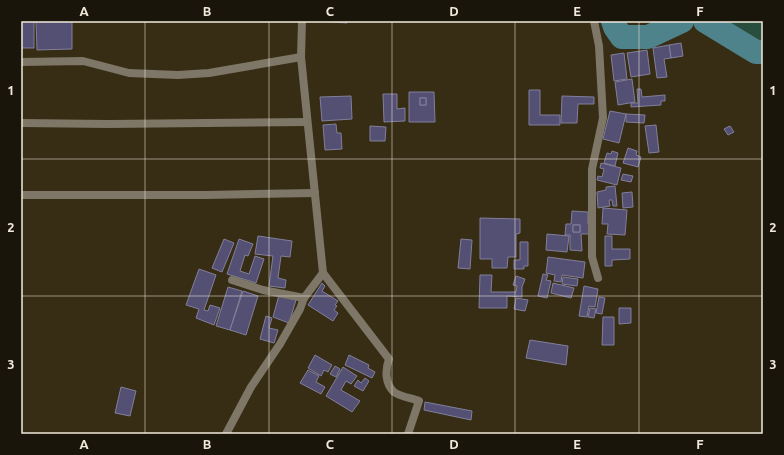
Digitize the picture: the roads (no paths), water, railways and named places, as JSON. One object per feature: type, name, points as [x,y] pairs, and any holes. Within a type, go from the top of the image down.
[{"type":"street","points":[[302,21],[301,57],[323,273],[389,359],[386,367],[386,376],[389,385],[395,393],[419,401],[408,434]]},
{"type":"street","points":[[594,21],[599,46],[603,118],[592,169],[592,257],[598,278]]},
{"type":"street","points":[[21,62],[83,61],[129,73],[178,75],[209,73],[301,57]]},
{"type":"street","points":[[21,123],[116,124],[307,122]]},
{"type":"street","points":[[21,195],[206,195],[315,193]]},
{"type":"street","points":[[226,434],[251,387],[280,344],[300,309],[304,298],[323,273]]},
{"type":"street","points":[[232,280],[263,290],[304,298]]},
{"type":"waterway","points":[[613,21],[622,37],[648,37],[682,21]]},
{"type":"waterway","points":[[705,21],[756,52],[763,52]]}]
